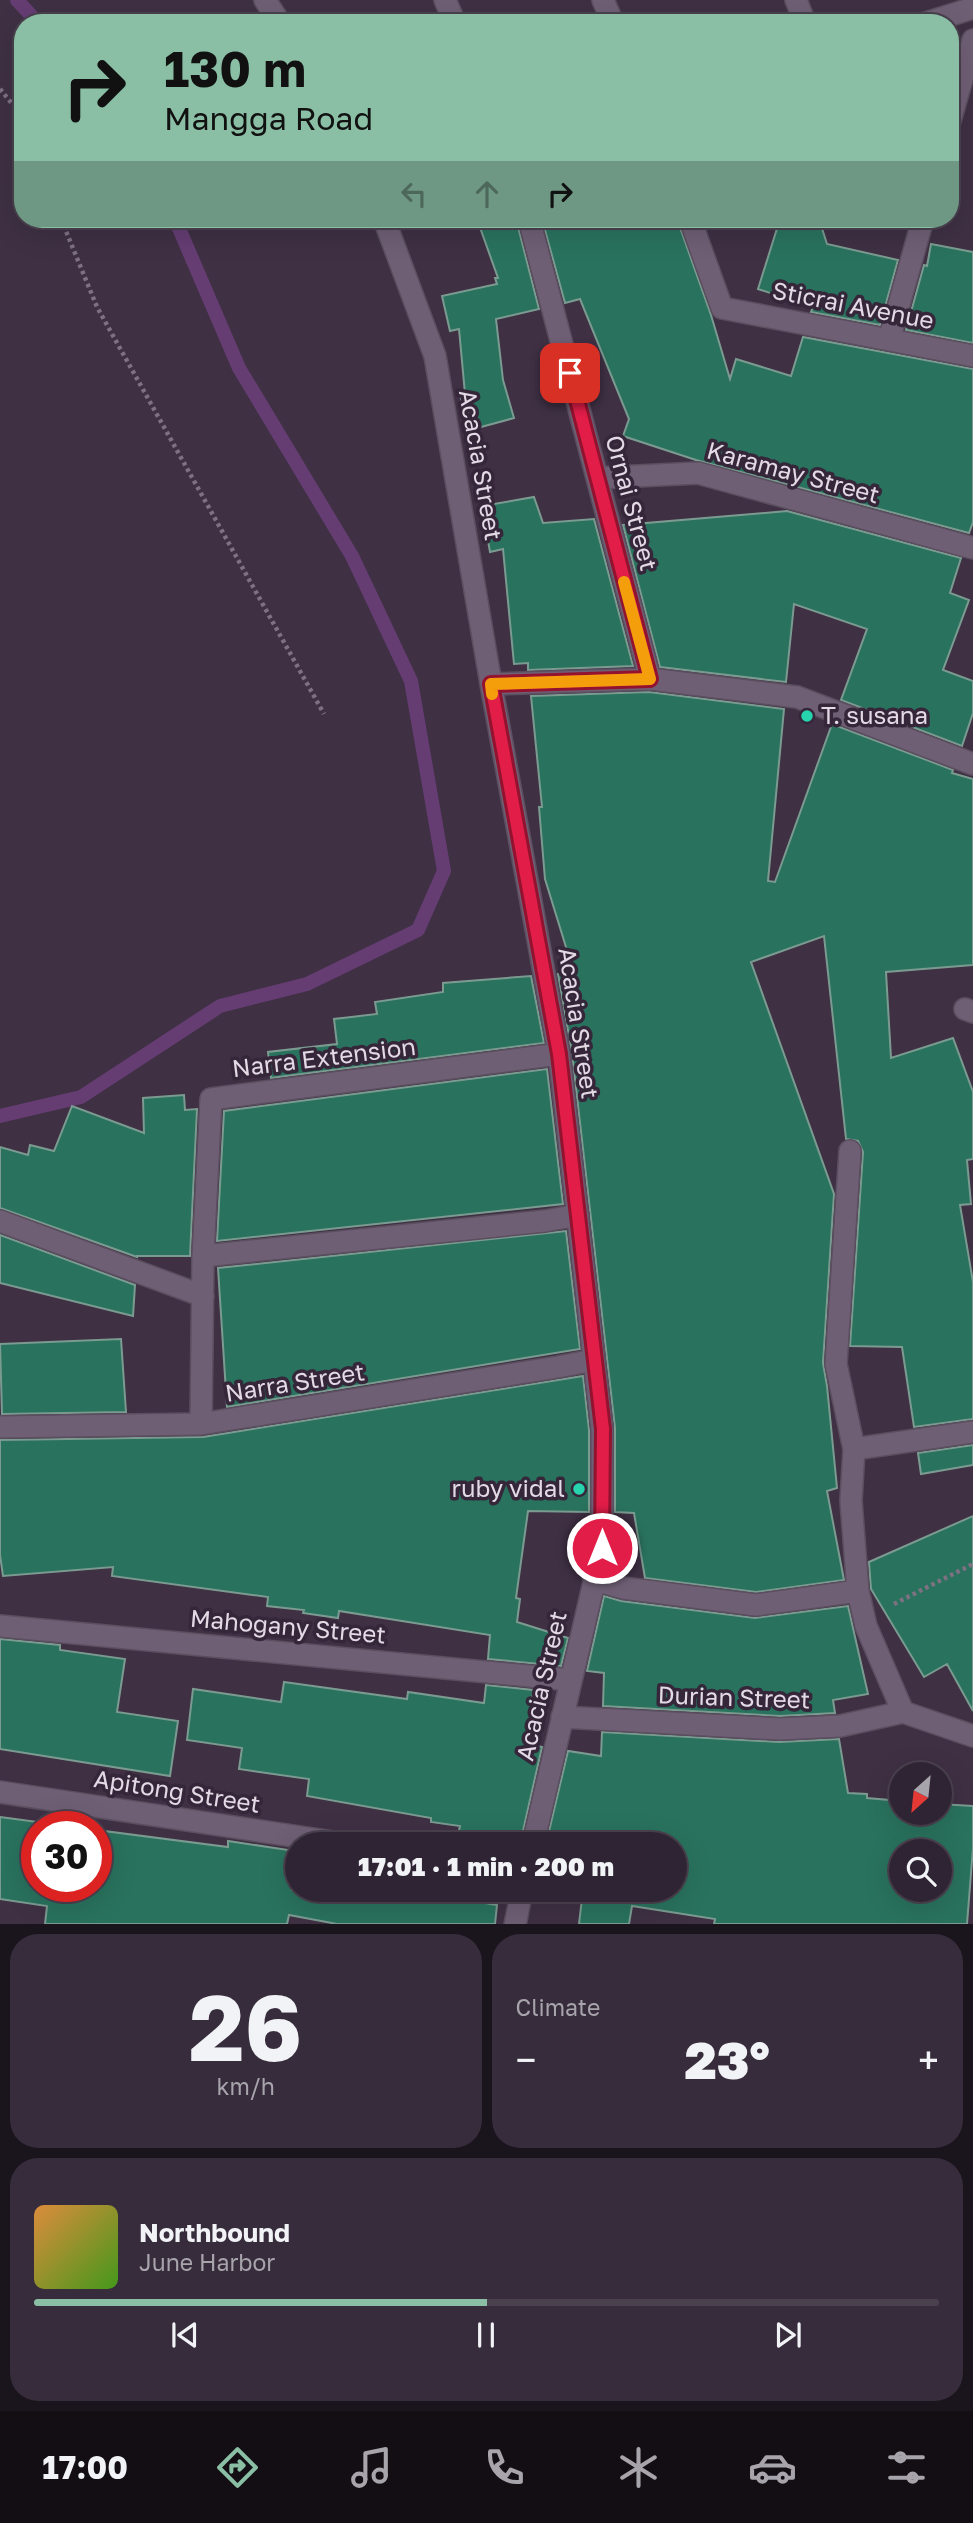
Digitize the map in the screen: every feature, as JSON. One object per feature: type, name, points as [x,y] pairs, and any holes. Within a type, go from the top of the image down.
[{"type":"street","points":[[954,14],[973,8]]},
{"type":"street","points":[[959,89],[973,40]]},
{"type":"street","name":"Acacia Street","points":[[387,228],[435,356],[491,684],[559,1054],[603,1429],[602,1548],[536,1832]]},
{"type":"street","name":"Ornai Street","points":[[531,228],[650,679]]},
{"type":"street","name":"Sticrai Avenue","points":[[693,228],[722,308],[973,356]]},
{"type":"street","points":[[889,340],[920,228]]},
{"type":"street","name":"Karamay Street","points":[[597,478],[698,473],[973,548]]},
{"type":"street","points":[[491,684],[650,679],[797,696],[973,764]]},
{"type":"street","name":"Narra Extension","points":[[201,1424],[203,1256],[211,1099],[559,1054]]},
{"type":"street","points":[[850,1151],[836,1364],[854,1449],[851,1501],[858,1591],[865,1619],[903,1712],[973,1736]]},
{"type":"street","points":[[203,1256],[545,1221],[578,1214]]},
{"type":"street","points":[[0,1221],[203,1296]]},
{"type":"street","name":"Narra Street","points":[[0,1427],[201,1424],[594,1360]]},
{"type":"street","points":[[854,1449],[973,1432]]},
{"type":"street","points":[[594,1580],[623,1588],[756,1605],[858,1591]]},
{"type":"street","name":"Mahogany Street","points":[[0,1626],[571,1680]]},
{"type":"street","name":"Durian Street","points":[[562,1717],[780,1729],[840,1726],[903,1712]]},
{"type":"street","name":"Apitong Street","points":[[0,1792],[285,1835]]},
{"type":"street","points":[[515,1924],[520,1902]]},
{"type":"path","points":[[0,89],[14,106]]},
{"type":"path","points":[[65,228],[97,307],[324,714]]},
{"type":"path","points":[[865,1619],[973,1564]]},
{"type":"building","points":[[480,228],[518,228],[539,309],[496,319],[503,380],[514,418],[470,430],[460,395],[465,394],[459,329],[450,331],[442,296],[497,284],[495,278],[498,278]]},
{"type":"building","points":[[544,228],[680,228],[730,379],[736,359],[791,376],[803,337],[973,369],[973,522],[969,533],[696,460],[623,436],[629,419],[580,299],[565,303]]},
{"type":"building","points":[[777,228],[822,228],[827,244],[898,260],[880,325],[811,312],[813,307],[758,289]]},
{"type":"building","points":[[931,244],[973,252],[973,343],[906,330],[924,265],[927,266]]},
{"type":"building","points":[[534,497],[543,523],[594,519],[633,666],[528,670],[528,663],[514,664],[503,549],[490,552],[482,506]]},
{"type":"building","points":[[787,511],[961,558],[950,593],[969,600],[943,670],[973,681],[973,713],[962,746],[841,700],[867,629],[794,604],[786,682],[660,667],[623,525]]},
{"type":"building","points":[[649,692],[784,709],[768,881],[775,882],[832,724],[973,779],[973,965],[886,972],[891,1058],[953,1038],[973,1092],[973,1159],[967,1160],[971,1204],[960,1205],[973,1282],[973,1419],[914,1427],[902,1347],[850,1346],[863,1152],[858,1141],[846,1139],[824,936],[751,962],[834,1194],[823,1363],[837,1488],[827,1491],[844,1580],[756,1592],[645,1578],[634,1513],[615,1512],[615,1428],[572,1053],[558,974],[574,973],[545,879],[539,807],[542,807],[531,696]]},
{"type":"building","points":[[531,976],[544,1043],[271,1078],[268,1052],[337,1044],[334,1019],[377,1014],[375,1002],[443,992],[443,983]]},
{"type":"building","points":[[547,1069],[563,1204],[217,1241],[224,1111]]},
{"type":"building","points":[[184,1095],[185,1110],[197,1109],[190,1256],[137,1257],[0,1208],[0,1147],[28,1155],[30,1145],[54,1151],[72,1106],[144,1133],[143,1098]]},
{"type":"building","points":[[566,1231],[580,1349],[227,1407],[218,1268]]},
{"type":"building","points":[[0,1235],[135,1285],[133,1316],[0,1283]]},
{"type":"building","points":[[121,1339],[126,1412],[2,1414],[0,1344]]},
{"type":"building","points":[[583,1376],[589,1430],[589,1512],[528,1511],[516,1598],[520,1599],[517,1622],[568,1638],[561,1666],[488,1659],[490,1635],[339,1611],[338,1618],[303,1613],[304,1610],[267,1606],[268,1597],[112,1576],[113,1567],[3,1576],[0,1555],[0,1440],[203,1437]]},
{"type":"building","points":[[973,1445],[973,1465],[921,1474],[918,1453]]},
{"type":"building","points":[[973,1516],[973,1711],[947,1664],[924,1677],[871,1589],[869,1562]]},
{"type":"building","points":[[604,1596],[621,1601],[755,1618],[848,1606],[868,1694],[833,1700],[835,1713],[780,1716],[603,1706],[604,1673],[587,1671]]},
{"type":"building","points":[[0,1639],[60,1645],[60,1650],[125,1659],[117,1712],[178,1721],[170,1776],[0,1749]]},
{"type":"building","points":[[284,1682],[407,1699],[408,1692],[484,1703],[486,1685],[533,1690],[528,1744],[542,1747],[523,1832],[459,1832],[460,1826],[431,1822],[431,1818],[307,1796],[309,1779],[239,1769],[242,1748],[187,1740],[193,1689],[281,1702]]},
{"type":"building","points":[[602,1732],[779,1742],[839,1739],[848,1793],[867,1794],[867,1798],[889,1800],[889,1825],[952,1825],[952,1805],[973,1806],[973,1848],[967,1924],[714,1924],[715,1919],[632,1906],[629,1924],[579,1924],[582,1902],[687,1902],[687,1832],[549,1832],[568,1751],[601,1756]]},
{"type":"building","points":[[0,1817],[21,1820],[21,1902],[112,1902],[112,1832],[228,1847],[228,1841],[285,1850],[285,1902],[479,1902],[497,1905],[495,1924],[337,1924],[289,1915],[287,1924],[45,1924],[47,1906],[0,1899]]},
{"type":"waterway","points":[[17,0],[30,14]]},
{"type":"waterway","points":[[0,1116],[81,1097],[220,1006],[307,984],[418,930],[444,871],[411,681],[352,556],[239,368],[179,228]]},
{"type":"slow traffic","points":[[492,694],[491,684],[650,679],[624,582]]},
{"type":"place","name":"T. susana","points":[[807,716]]},
{"type":"place","name":"ruby vidal","points":[[579,1489]]},
{"type":"route","points":[[570,373],[650,679],[491,684],[559,1054],[603,1429],[602,1548]]}]
